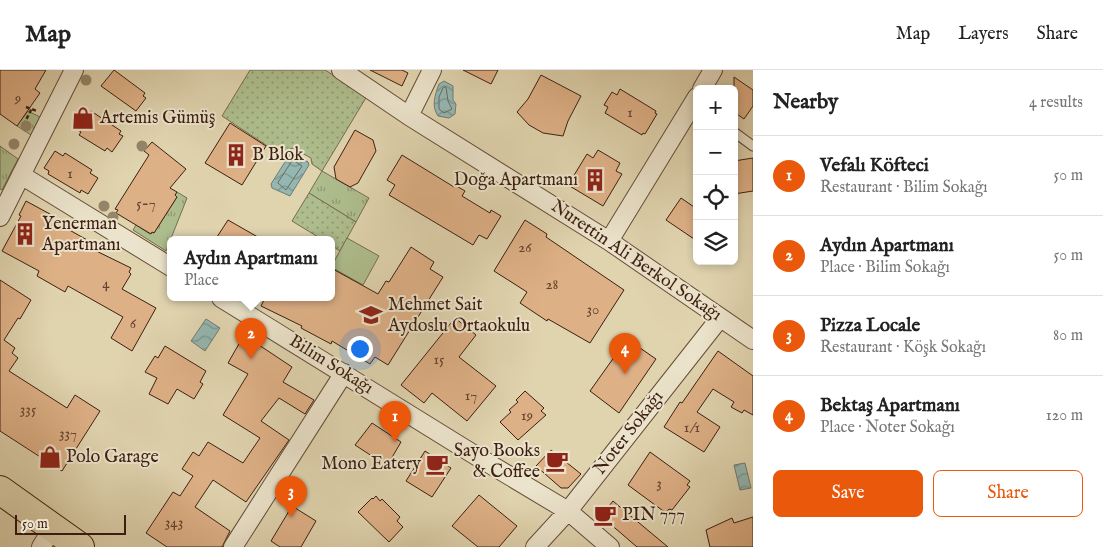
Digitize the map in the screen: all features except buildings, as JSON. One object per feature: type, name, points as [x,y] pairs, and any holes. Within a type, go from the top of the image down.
[{"type":"main road","points":[[0,490],[47,537],[80,547]]},
{"type":"street","points":[[0,216],[74,70]]},
{"type":"street","name":"Nurettin Ali Berkol Sokağı","points":[[341,70],[409,116],[609,241],[753,340]]},
{"type":"street","points":[[409,116],[432,70]]},
{"type":"street","points":[[704,85],[713,70]]},
{"type":"street","points":[[609,241],[693,104]]},
{"type":"street","points":[[22,174],[167,265]]},
{"type":"street","name":"Bilim Sokağı","points":[[226,301],[568,510],[610,547]]},
{"type":"street","name":"Noter Sokağı","points":[[535,547],[568,510],[720,318]]},
{"type":"street","points":[[234,547],[344,373]]},
{"type":"lane","points":[[738,135],[753,146]]},
{"type":"path","points":[[26,107],[37,110]]},
{"type":"green space","points":[[250,70],[325,70],[367,96],[322,171],[312,164],[311,158],[293,148],[284,157],[222,116]]},
{"type":"green space","points":[[28,111],[40,117],[31,135],[17,126]]},
{"type":"green space","points":[[0,146],[18,159],[2,190],[0,189]]},
{"type":"green space","points":[[322,171],[369,198],[356,222],[309,193]]},
{"type":"green space","points":[[177,192],[187,198],[172,236],[167,236],[166,251],[133,230],[136,225],[150,234],[154,233],[177,197],[175,195]]},
{"type":"green space","points":[[309,193],[356,222],[340,251],[335,248],[335,236],[316,236],[292,221]]},
{"type":"green space","points":[[347,238],[379,256],[363,285],[335,269],[335,260]]},
{"type":"water","points":[[444,81],[453,86],[453,100],[456,104],[455,114],[449,118],[438,116],[435,108],[434,100],[439,84]]},
{"type":"water","points":[[293,153],[308,162],[309,165],[290,196],[272,188],[271,184],[290,154]]},
{"type":"water","points":[[206,319],[220,328],[205,351],[191,341]]},
{"type":"water","points":[[745,463],[751,488],[740,490],[734,465]]},
{"type":"place","name":"Artemis Gümüş","points":[[83,118]]},
{"type":"place","name":"B Blok","points":[[236,155]]},
{"type":"place","name":"Doğa Apartmanı","points":[[595,180]]},
{"type":"place","name":"Yenerman Apartmanı","points":[[25,234]]},
{"type":"place","name":"Mehmet Sait Aydoslu Ortaokulu","points":[[371,315]]},
{"type":"place","name":"Aydın Apartmanı","points":[[251,359]]},
{"type":"place","name":"Bektaş Apartmanı","points":[[625,374]]},
{"type":"place","name":"Vefalı Köfteci","points":[[395,442]]},
{"type":"place","name":"Polo Garage","points":[[50,457]]},
{"type":"place","name":"Sayo Books & Coffee","points":[[557,461]]},
{"type":"place","name":"Mono Eatery","points":[[437,464]]},
{"type":"place","name":"PIN 777","points":[[605,515]]},
{"type":"place","name":"Pizza Locale","points":[[291,517]]}]
